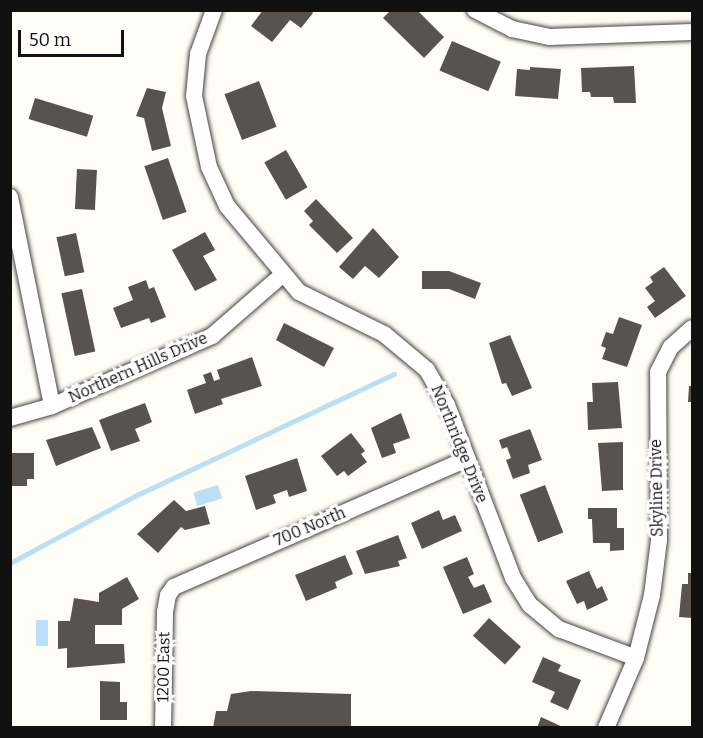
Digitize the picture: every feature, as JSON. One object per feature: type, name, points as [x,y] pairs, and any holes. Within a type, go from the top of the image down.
[{"type":"street","name":"Northridge Drive","points":[[214,10],[196,68],[196,110],[202,143],[220,194],[281,276],[298,292],[367,324],[415,358],[437,386],[507,564],[530,605],[560,629],[636,658]]},
{"type":"street","points":[[475,10],[512,29],[549,37],[693,32]]},
{"type":"street","points":[[10,197],[52,406]]},
{"type":"street","name":"Northern Hills Drive","points":[[10,418],[52,406],[212,336],[281,276]]},
{"type":"street","name":"Skyline Drive","points":[[606,728],[636,658],[652,595],[659,540],[658,372],[670,346],[693,328]]},
{"type":"street","name":"700 North","points":[[165,606],[168,595],[179,584],[467,459]]},
{"type":"street","name":"1200 East","points":[[163,728],[165,606]]},
{"type":"water","points":[[218,485],[222,498],[197,506],[193,493]]},
{"type":"water","points":[[36,620],[48,620],[48,646],[36,646]]},
{"type":"building","points":[[263,10],[311,10],[313,13],[301,28],[290,20],[272,42],[251,26]]},
{"type":"building","points":[[391,10],[417,10],[444,37],[424,58],[383,18]]},
{"type":"building","points":[[452,41],[501,62],[488,91],[439,70]]},
{"type":"building","points":[[634,66],[636,103],[614,103],[613,97],[591,97],[590,92],[582,92],[581,68]]},
{"type":"building","points":[[530,67],[561,69],[558,99],[515,96],[517,69],[530,70]]},
{"type":"building","points":[[259,81],[277,127],[242,140],[224,94]]},
{"type":"building","points":[[147,88],[166,92],[162,108],[171,146],[152,151],[144,118],[136,116]]},
{"type":"building","points":[[35,98],[93,116],[87,137],[29,119]]},
{"type":"building","points":[[286,150],[308,187],[286,200],[264,162]]},
{"type":"building","points":[[168,158],[187,212],[163,220],[144,166]]},
{"type":"building","points":[[77,169],[97,170],[95,210],[75,209]]},
{"type":"building","points":[[316,199],[353,238],[337,253],[309,225],[313,221],[304,211]]},
{"type":"building","points":[[373,228],[399,257],[379,278],[365,266],[353,279],[339,267]]},
{"type":"building","points":[[205,232],[215,250],[203,256],[217,280],[195,291],[172,250]]},
{"type":"building","points":[[76,233],[84,272],[65,276],[56,237]]},
{"type":"building","points":[[664,267],[686,296],[655,318],[647,307],[655,301],[645,288],[653,282],[650,277]]},
{"type":"building","points":[[422,271],[449,271],[481,283],[475,299],[449,289],[422,289]]},
{"type":"building","points":[[146,280],[149,289],[154,287],[166,317],[151,323],[149,318],[121,328],[113,308],[133,300],[128,287]]},
{"type":"building","points":[[82,289],[95,352],[75,356],[61,293]]},
{"type":"building","points":[[619,317],[642,325],[627,367],[602,359],[606,348],[601,346],[606,332],[613,334]]},
{"type":"building","points":[[284,323],[334,348],[324,367],[276,340]]},
{"type":"building","points":[[510,335],[532,388],[512,396],[506,383],[502,384],[489,343]]},
{"type":"building","points":[[252,357],[262,386],[221,399],[223,404],[195,414],[187,390],[206,383],[203,375],[211,372],[214,381],[220,379],[217,370]]},
{"type":"building","points":[[618,382],[622,428],[588,430],[587,402],[593,402],[592,383]]},
{"type":"building","points":[[689,386],[692,386],[692,402],[688,402]]},
{"type":"building","points":[[145,403],[152,422],[135,429],[140,441],[111,451],[99,420]]},
{"type":"building","points":[[401,413],[410,438],[393,444],[396,453],[382,458],[371,428]]},
{"type":"building","points":[[92,427],[101,448],[56,466],[46,440]]},
{"type":"building","points":[[530,429],[542,460],[528,465],[530,473],[513,479],[506,460],[511,458],[507,447],[502,449],[499,440]]},
{"type":"building","points":[[351,433],[365,451],[361,454],[367,462],[348,476],[344,471],[337,476],[321,456]]},
{"type":"building","points":[[623,442],[623,490],[602,491],[598,443]]},
{"type":"building","points":[[10,453],[34,453],[34,479],[27,479],[27,486],[10,486]]},
{"type":"building","points":[[297,458],[307,491],[289,497],[287,490],[273,495],[276,503],[256,510],[245,476]]},
{"type":"building","points":[[545,485],[563,533],[538,542],[520,495]]},
{"type":"building","points":[[174,500],[186,511],[205,506],[210,524],[185,530],[181,527],[158,553],[137,534]]},
{"type":"building","points":[[588,508],[617,508],[617,528],[624,528],[624,550],[610,551],[610,543],[593,543],[592,519],[588,519]]},
{"type":"building","points":[[439,510],[443,520],[455,515],[462,531],[422,549],[411,523]]},
{"type":"building","points":[[398,535],[407,558],[398,561],[400,566],[365,574],[356,551]]},
{"type":"building","points":[[345,555],[353,574],[335,582],[337,588],[306,601],[295,575]]},
{"type":"building","points":[[467,557],[474,574],[468,577],[474,588],[484,584],[492,602],[463,614],[443,567]]},
{"type":"building","points":[[589,571],[597,589],[602,586],[608,600],[587,610],[584,601],[577,604],[566,581]]},
{"type":"building","points":[[688,573],[692,573],[692,618],[679,617],[682,584],[688,584]]},
{"type":"building","points":[[127,577],[139,599],[122,609],[122,625],[95,625],[95,644],[124,644],[125,663],[67,668],[67,648],[58,649],[58,621],[70,621],[74,598],[99,602],[99,593]]},
{"type":"building","points":[[489,618],[521,647],[505,665],[473,636]]},
{"type":"building","points":[[543,657],[561,665],[558,671],[581,680],[568,710],[550,702],[555,692],[532,682]]},
{"type":"building","points":[[100,681],[120,682],[120,702],[127,702],[127,720],[100,720]]},
{"type":"building","points":[[251,691],[351,694],[351,728],[213,728],[216,711],[227,711],[231,694]]},
{"type":"building","points":[[541,717],[565,728],[537,728]]},
{"type":"waterway","points":[[10,563],[137,495],[394,374]]}]
